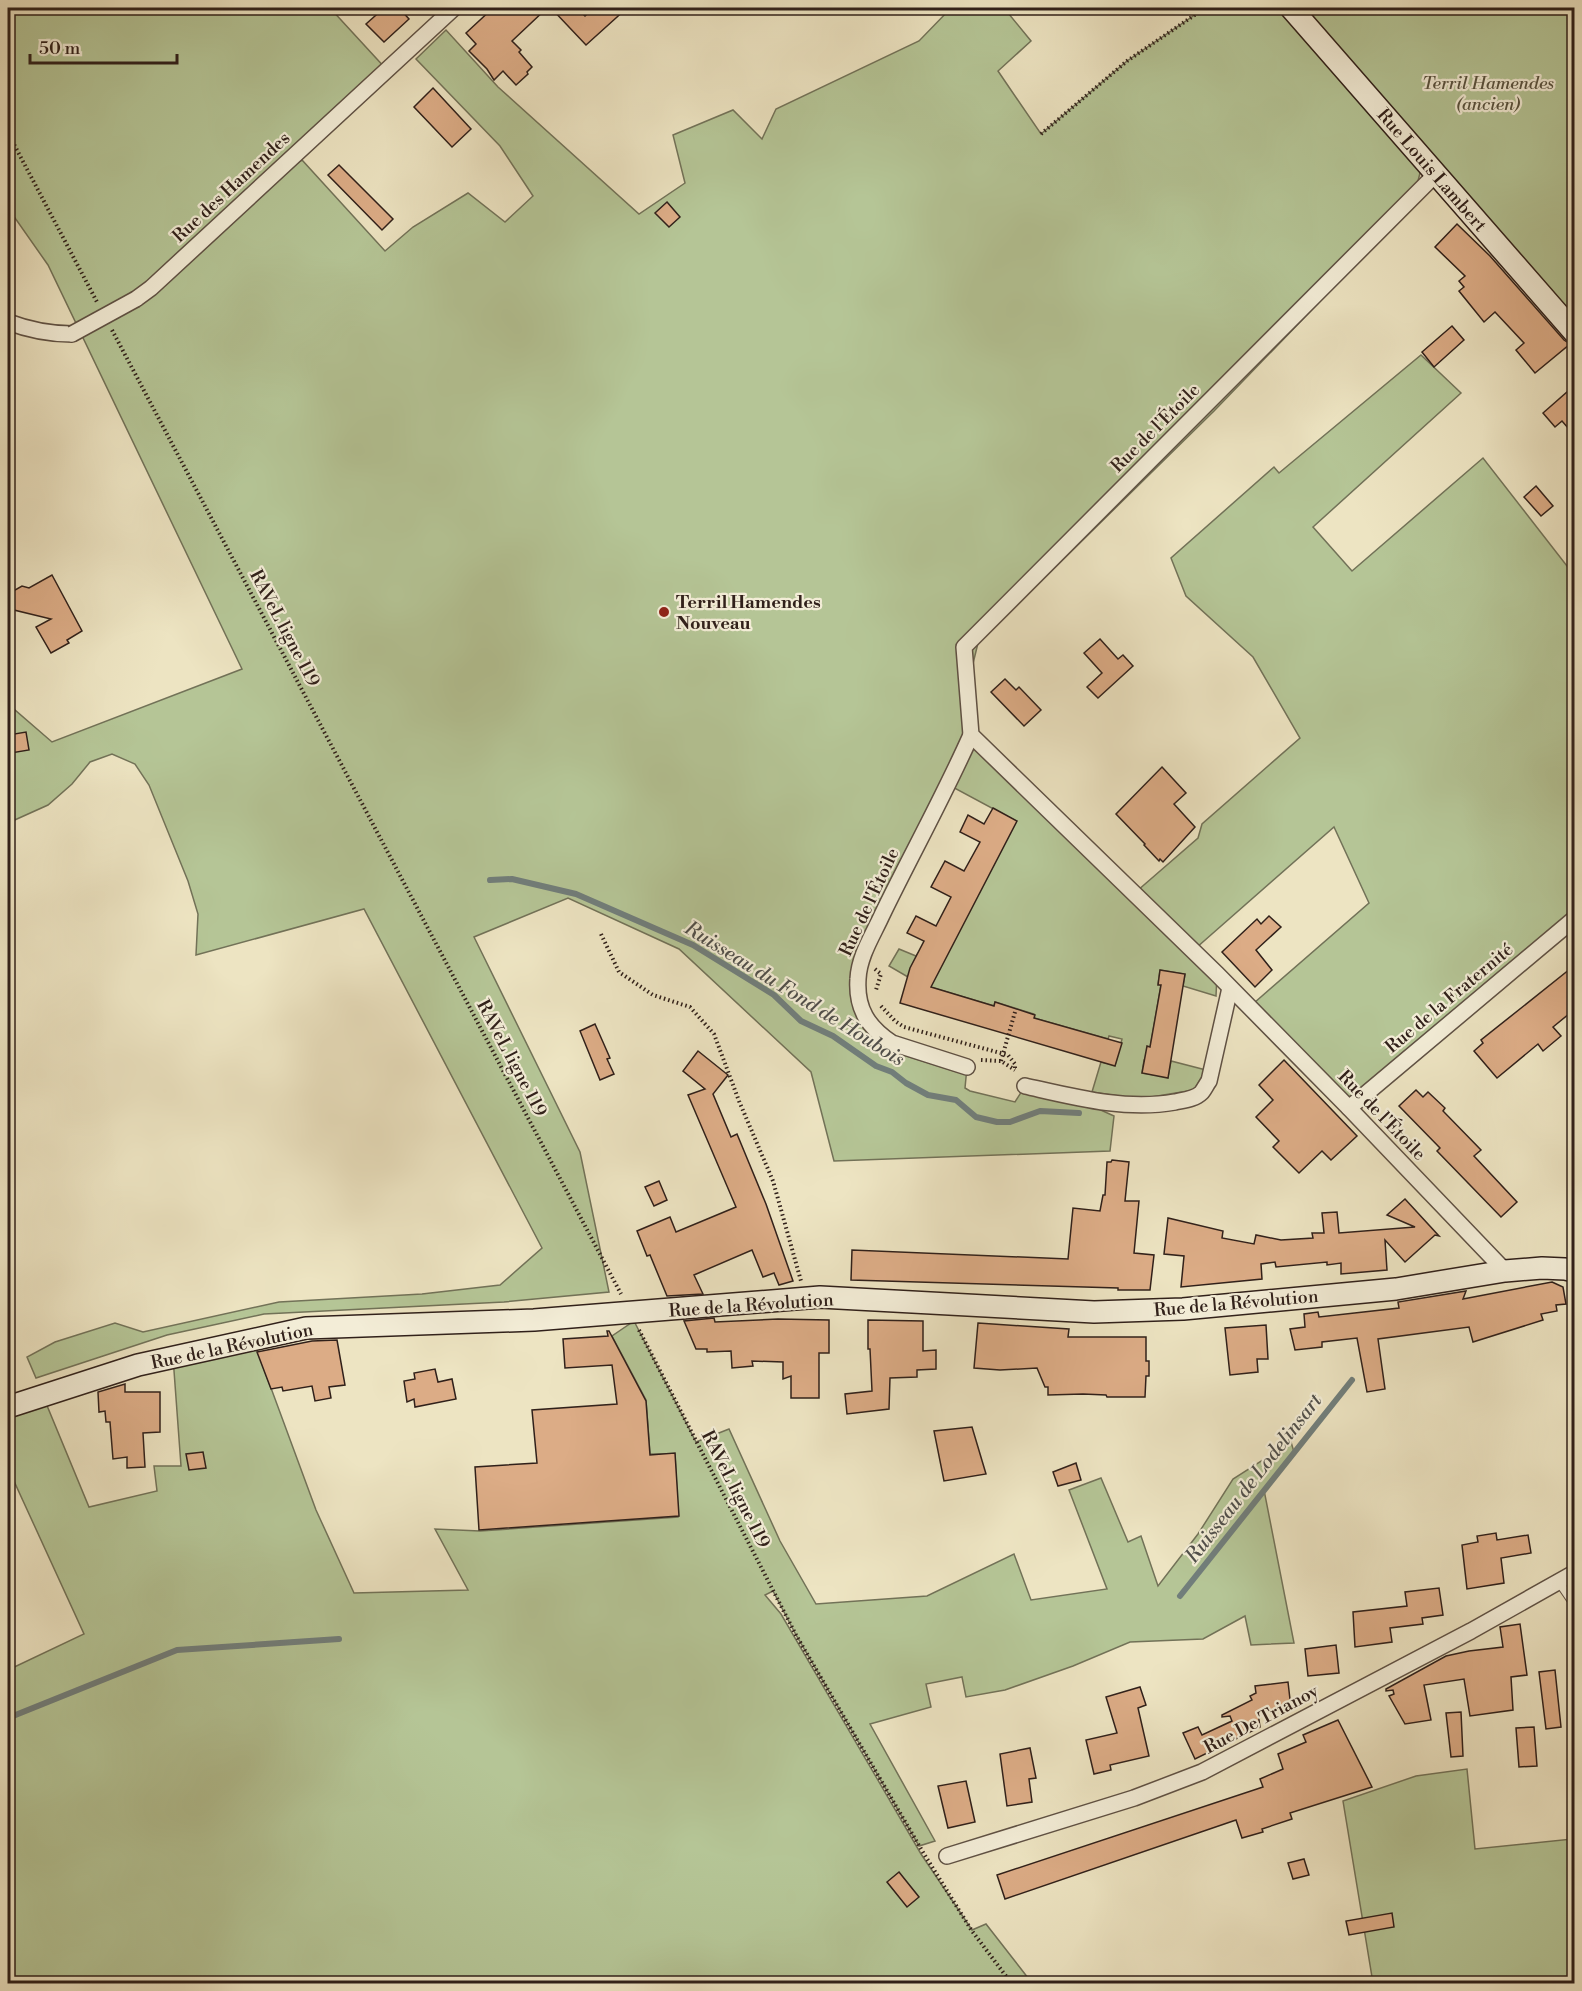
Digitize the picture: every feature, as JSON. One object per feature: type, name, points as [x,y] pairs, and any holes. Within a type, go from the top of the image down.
[{"type":"street","name":"Rue des Hamendes","points":[[8,322],[49,334],[72,334],[152,288],[454,8]]},
{"type":"street","name":"Rue Louis Lambert","points":[[1290,8],[1575,332]]},
{"type":"street","name":"Rue de l'Étoile","points":[[967,1067],[892,1043],[862,1014],[858,995],[858,978],[862,958],[900,877],[949,785],[971,735],[964,647],[1436,174]]},
{"type":"street","name":"Rue de l'Étoile","points":[[971,735],[1230,988],[1349,1108],[1504,1271]]},
{"type":"street","name":"Rue de la Fraternité","points":[[1349,1108],[1575,919]]},
{"type":"street","points":[[1025,1086],[1072,1097],[1126,1105],[1187,1100],[1200,1094],[1209,1081],[1230,988]]},
{"type":"street","name":"Rue de la Révolution","points":[[8,1407],[138,1365],[306,1328],[534,1320],[820,1297],[1094,1312],[1183,1309],[1396,1289],[1504,1271],[1542,1268],[1575,1271]]},
{"type":"street","name":"Rue De Trianoy","points":[[947,1856],[1134,1798],[1202,1772],[1461,1637],[1575,1573]]},
{"type":"lane","points":[[1559,1582],[1575,1604]]},
{"type":"path","points":[[1041,134],[1128,61],[1205,8]]},
{"type":"path","points":[[8,133],[99,307]]},
{"type":"path","name":"RAVeL ligne 119","points":[[110,327],[630,1313],[802,1645],[919,1846],[972,1931],[1012,1983]]},
{"type":"path","points":[[601,934],[619,972],[653,995],[690,1007],[714,1034],[739,1101],[773,1180],[806,1299]]},
{"type":"path","points":[[862,958],[881,974],[876,992]]},
{"type":"path","points":[[879,1004],[904,1027],[1003,1054],[1012,1059],[1025,1086]]},
{"type":"path","points":[[1001,1061],[1015,1012]]},
{"type":"path","points":[[967,1067],[981,1060],[1001,1061],[1015,1068]]},
{"type":"green space","name":"Terril Hamendes (ancien)","points":[[8,8],[330,8],[387,70],[269,180],[302,160],[385,251],[413,227],[468,193],[505,222],[533,196],[500,146],[416,59],[446,30],[498,87],[639,214],[685,183],[673,135],[733,110],[762,139],[776,109],[919,41],[951,8],[1004,8],[1031,41],[998,71],[1041,134],[1127,61],[1205,8],[1574,8],[1574,324],[1425,153],[1417,185],[1387,232],[1214,411],[978,643],[963,705],[971,735],[1217,974],[1216,996],[1183,986],[1185,974],[1160,970],[1158,984],[1161,985],[1148,1060],[1144,1060],[1142,1073],[1168,1077],[1171,1061],[1206,1070],[1194,1090],[1139,1099],[1092,1092],[1101,1062],[1115,1065],[1122,1039],[1109,1036],[1108,1039],[1034,1018],[1034,1014],[995,1002],[994,1006],[920,984],[889,966],[899,949],[916,956],[1016,821],[949,785],[860,967],[866,1025],[888,1050],[957,1072],[967,1067],[965,1088],[970,1091],[1015,1102],[1025,1086],[1072,1097],[1114,1116],[1110,1151],[834,1161],[811,1072],[679,949],[568,898],[474,937],[580,1152],[609,1292],[504,1302],[264,1314],[167,1335],[36,1378],[27,1357],[55,1342],[115,1323],[143,1332],[279,1302],[422,1294],[500,1285],[542,1248],[364,909],[196,955],[198,914],[188,881],[149,785],[135,764],[112,754],[90,762],[72,784],[48,805],[8,823],[8,704],[52,742],[242,669],[48,265],[8,208]]},
{"type":"green space","points":[[1421,355],[1461,393],[1313,527],[1352,571],[1483,458],[1574,575],[1574,910],[1349,1101],[1254,1003],[1369,903],[1334,827],[1196,948],[1137,891],[1198,838],[1202,824],[1300,738],[1253,657],[1186,596],[1171,558],[1274,467],[1279,473]]},
{"type":"green space","points":[[634,1321],[696,1442],[729,1429],[780,1541],[816,1604],[927,1596],[1014,1554],[1031,1600],[1107,1589],[1069,1490],[1101,1478],[1128,1542],[1141,1536],[1158,1586],[1198,1534],[1233,1479],[1291,1442],[1294,1452],[1264,1490],[1294,1643],[1251,1645],[1245,1616],[1203,1639],[1130,1642],[1073,1666],[1005,1690],[966,1697],[962,1677],[926,1684],[931,1707],[870,1724],[935,1841],[919,1846],[796,1635],[773,1591],[765,1595],[781,1614],[921,1854],[972,1930],[986,1924],[1032,1983],[8,1983],[8,1670],[84,1634],[8,1468],[8,1407],[43,1396],[89,1507],[157,1491],[154,1466],[181,1466],[173,1357],[250,1340],[257,1350],[316,1510],[354,1593],[468,1590],[435,1529],[480,1531],[678,1517],[675,1454],[650,1454],[646,1400],[612,1336]]},
{"type":"green space","points":[[1467,1769],[1475,1849],[1572,1839],[1574,1983],[1373,1983],[1343,1801],[1416,1776]]},
{"type":"building","points":[[384,8],[399,8],[409,19],[384,42],[366,24]]},
{"type":"building","points":[[493,8],[547,8],[512,41],[532,67],[516,85],[503,71],[494,80],[487,69],[469,51],[476,44],[466,33]]},
{"type":"building","points":[[551,8],[577,8],[585,16],[594,8],[627,8],[586,45]]},
{"type":"building","points":[[433,88],[471,129],[452,147],[414,107]]},
{"type":"building","points":[[339,165],[393,219],[382,230],[328,175]]},
{"type":"building","points":[[667,202],[680,217],[669,227],[655,213]]},
{"type":"building","points":[[1457,224],[1490,256],[1570,344],[1535,373],[1516,350],[1524,343],[1495,312],[1484,322],[1459,291],[1464,287],[1459,281],[1465,276],[1435,247]]},
{"type":"building","points":[[1452,326],[1464,340],[1434,367],[1422,352]]},
{"type":"building","points":[[1575,385],[1575,436],[1562,421],[1555,427],[1543,413]]},
{"type":"building","points":[[1536,486],[1553,506],[1541,516],[1524,497]]},
{"type":"building","points":[[52,575],[82,631],[67,640],[69,643],[51,653],[36,627],[51,619],[14,610],[8,594],[22,586],[29,588]]},
{"type":"building","points":[[1100,639],[1118,659],[1123,655],[1133,666],[1098,698],[1087,687],[1102,673],[1084,653]]},
{"type":"building","points":[[1005,679],[1016,690],[1019,687],[1041,710],[1024,726],[991,692]]},
{"type":"building","points":[[26,732],[29,750],[11,753],[8,735]]},
{"type":"building","points":[[1162,767],[1186,793],[1174,804],[1195,827],[1163,862],[1160,859],[1159,861],[1116,814]]},
{"type":"building","points":[[993,808],[1017,821],[931,987],[994,1006],[995,1002],[1035,1015],[1034,1018],[1122,1043],[1115,1066],[900,1003],[910,968],[924,941],[907,933],[916,916],[936,926],[951,897],[931,887],[945,861],[964,871],[980,842],[960,832],[968,815],[984,824]]},
{"type":"building","points":[[1269,916],[1281,927],[1256,950],[1272,970],[1255,987],[1222,952],[1257,919],[1261,924]]},
{"type":"building","points":[[1575,965],[1575,1009],[1553,1027],[1561,1036],[1543,1051],[1538,1044],[1497,1078],[1474,1051],[1483,1043],[1481,1040]]},
{"type":"building","points":[[1160,970],[1185,974],[1168,1078],[1142,1073],[1147,1046],[1150,1047],[1161,985],[1158,985]]},
{"type":"building","points":[[595,1024],[610,1058],[607,1059],[614,1074],[600,1080],[580,1031]]},
{"type":"building","points":[[698,1051],[728,1075],[713,1094],[731,1137],[737,1134],[766,1204],[793,1281],[779,1285],[774,1273],[763,1277],[752,1250],[694,1275],[703,1294],[667,1296],[650,1255],[647,1256],[637,1231],[670,1217],[676,1232],[736,1207],[688,1095],[705,1089],[683,1071]]},
{"type":"building","points":[[1284,1060],[1357,1136],[1331,1160],[1322,1151],[1299,1173],[1273,1147],[1279,1141],[1256,1117],[1273,1100],[1259,1085]]},
{"type":"building","points":[[1416,1090],[1423,1097],[1428,1092],[1445,1108],[1443,1111],[1481,1150],[1474,1156],[1517,1202],[1501,1217],[1437,1151],[1440,1148],[1399,1106]]},
{"type":"building","points":[[1112,1160],[1129,1162],[1125,1201],[1139,1201],[1134,1253],[1154,1255],[1150,1290],[851,1280],[852,1250],[1068,1259],[1073,1208],[1100,1211],[1103,1195],[1105,1195],[1107,1162]]},
{"type":"building","points":[[659,1181],[667,1200],[654,1206],[645,1187]]},
{"type":"building","points":[[1405,1199],[1439,1236],[1435,1235],[1405,1262],[1385,1240],[1387,1270],[1341,1274],[1341,1263],[1327,1265],[1327,1262],[1276,1267],[1275,1262],[1261,1264],[1262,1279],[1181,1287],[1184,1256],[1164,1254],[1168,1218],[1223,1231],[1222,1238],[1254,1244],[1256,1235],[1281,1240],[1313,1238],[1312,1233],[1324,1233],[1322,1213],[1337,1212],[1339,1233],[1415,1227],[1387,1215]]},
{"type":"building","points":[[1552,1282],[1563,1287],[1566,1304],[1556,1305],[1557,1311],[1541,1314],[1543,1320],[1473,1342],[1469,1327],[1378,1339],[1385,1389],[1367,1392],[1357,1338],[1322,1342],[1322,1347],[1295,1350],[1290,1329],[1305,1327],[1304,1314],[1318,1312],[1319,1317],[1399,1308],[1398,1302],[1466,1291],[1463,1299]]},
{"type":"building","points":[[714,1318],[715,1322],[778,1319],[829,1320],[829,1353],[819,1353],[819,1398],[791,1398],[791,1376],[783,1379],[783,1362],[752,1361],[753,1366],[732,1368],[731,1351],[707,1352],[707,1349],[696,1349],[684,1321]]},
{"type":"building","points":[[868,1320],[923,1321],[923,1351],[936,1350],[936,1369],[917,1370],[917,1377],[890,1378],[889,1409],[847,1414],[845,1394],[872,1391]]},
{"type":"building","points":[[978,1323],[1069,1329],[1068,1337],[1146,1337],[1146,1361],[1149,1361],[1149,1376],[1146,1376],[1145,1397],[1048,1395],[1048,1387],[1045,1387],[1037,1368],[1000,1370],[974,1368]]},
{"type":"building","points":[[1266,1325],[1268,1359],[1257,1359],[1258,1372],[1230,1375],[1225,1328]]},
{"type":"building","points":[[607,1331],[646,1401],[650,1455],[675,1453],[679,1516],[479,1530],[475,1467],[537,1463],[532,1410],[617,1404],[612,1365],[565,1368],[563,1339],[608,1336]]},
{"type":"building","points":[[337,1340],[345,1385],[329,1387],[331,1398],[315,1401],[312,1386],[283,1391],[282,1387],[271,1389],[257,1352],[312,1341]]},
{"type":"building","points":[[435,1369],[438,1382],[452,1379],[456,1399],[415,1407],[414,1399],[407,1402],[404,1381],[415,1379],[414,1373]]},
{"type":"building","points":[[125,1384],[125,1392],[160,1392],[160,1432],[143,1433],[145,1467],[127,1468],[127,1457],[113,1459],[110,1422],[106,1422],[105,1411],[99,1412],[98,1392]]},
{"type":"building","points":[[972,1427],[986,1474],[944,1481],[934,1431]]},
{"type":"building","points":[[203,1452],[206,1468],[189,1470],[186,1454]]},
{"type":"building","points":[[1076,1463],[1081,1480],[1058,1486],[1053,1472]]},
{"type":"building","points":[[1496,1533],[1497,1540],[1528,1535],[1531,1553],[1501,1558],[1504,1583],[1467,1589],[1462,1545],[1478,1542],[1477,1536]]},
{"type":"building","points":[[1439,1588],[1443,1615],[1422,1618],[1423,1624],[1390,1628],[1392,1642],[1355,1647],[1353,1612],[1407,1606],[1405,1592]]},
{"type":"building","points":[[1520,1624],[1527,1675],[1511,1677],[1513,1710],[1470,1716],[1464,1679],[1424,1685],[1431,1720],[1405,1724],[1389,1696],[1394,1694],[1393,1690],[1386,1691],[1386,1689],[1446,1656],[1503,1647],[1500,1627]]},
{"type":"building","points":[[1336,1645],[1339,1673],[1308,1676],[1305,1649]]},
{"type":"building","points":[[1555,1670],[1561,1727],[1546,1729],[1539,1672]]},
{"type":"building","points":[[1288,1682],[1291,1708],[1258,1713],[1260,1727],[1195,1759],[1183,1733],[1198,1727],[1202,1735],[1232,1721],[1230,1716],[1222,1717],[1222,1715],[1252,1700],[1250,1696],[1256,1693],[1255,1686]]},
{"type":"building","points":[[1140,1687],[1146,1705],[1138,1708],[1149,1756],[1110,1765],[1111,1770],[1094,1774],[1086,1740],[1117,1733],[1106,1697]]},
{"type":"building","points":[[1461,1712],[1463,1756],[1451,1757],[1446,1713]]},
{"type":"building","points":[[1338,1720],[1372,1787],[1290,1813],[1292,1819],[1262,1829],[1263,1832],[1242,1838],[1236,1820],[1005,1899],[997,1875],[1263,1787],[1260,1779],[1283,1769],[1278,1754],[1306,1742],[1303,1735]]},
{"type":"building","points":[[1534,1727],[1537,1766],[1519,1767],[1516,1728]]},
{"type":"building","points":[[1030,1748],[1036,1778],[1029,1779],[1032,1802],[1007,1806],[1000,1754]]},
{"type":"building","points":[[966,1781],[975,1822],[948,1828],[938,1786]]},
{"type":"building","points":[[1304,1859],[1309,1875],[1293,1879],[1288,1863]]},
{"type":"building","points":[[899,1872],[919,1897],[907,1907],[887,1882]]},
{"type":"building","points":[[1392,1913],[1394,1927],[1349,1935],[1346,1921]]},
{"type":"waterway","name":"Ruisseau du Fond de Houbois","points":[[490,880],[512,879],[576,894],[693,945],[774,995],[801,1021],[833,1036],[876,1066],[892,1072],[928,1095],[956,1100],[976,1117],[997,1122],[1010,1122],[1040,1111],[1079,1113]]},
{"type":"waterway","name":"Ruisseau de Lodelinsart","points":[[1180,1596],[1352,1380]]},
{"type":"waterway","name":"Ruisseau de Lodelinsart","points":[[8,1718],[177,1650],[339,1639]]},
{"type":"place","name":"Terril Hamendes Nouveau","points":[[664,612]]}]
